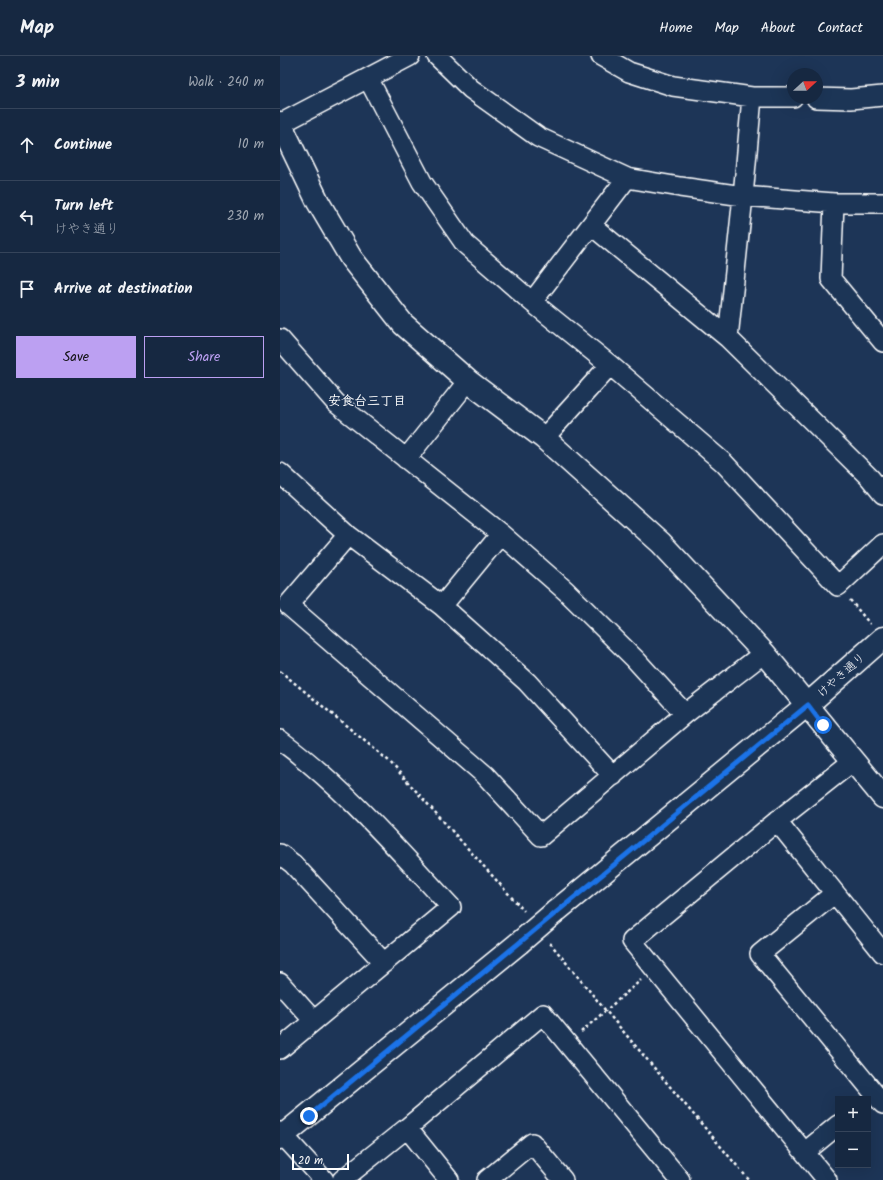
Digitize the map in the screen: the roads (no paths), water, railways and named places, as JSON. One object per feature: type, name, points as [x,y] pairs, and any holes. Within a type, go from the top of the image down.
[{"type":"street","points":[[410,56],[280,123],[318,202],[351,258],[403,324],[468,381],[544,438],[661,543],[764,653],[883,797]]},
{"type":"street","points":[[437,56],[471,89],[538,137],[627,178],[680,188],[743,196],[834,203],[883,203]]},
{"type":"street","points":[[601,56],[629,72],[673,86],[752,96],[787,98]]},
{"type":"street","points":[[368,78],[422,182],[465,244],[532,302],[610,365],[724,464],[838,586],[883,544]]},
{"type":"street","points":[[728,338],[752,96]]},
{"type":"street","points":[[823,98],[851,99],[883,96]]},
{"type":"street","points":[[532,302],[627,178]]},
{"type":"street","points":[[834,203],[831,279],[883,342]]},
{"type":"street","points":[[591,225],[728,338],[870,478],[883,494]]},
{"type":"street","points":[[280,339],[336,403],[501,534],[566,591],[635,659],[685,714]]},
{"type":"street","points":[[544,438],[610,365]]},
{"type":"street","points":[[406,458],[468,381]]},
{"type":"street","points":[[280,473],[348,535],[442,606],[527,682],[613,776]]},
{"type":"street","points":[[442,606],[501,534]]},
{"type":"street","points":[[348,535],[288,606],[485,775],[541,836],[685,714],[764,653]]},
{"type":"street","name":"けやき通り","points":[[281,1135],[808,705],[883,638]]},
{"type":"street","points":[[280,740],[301,756],[373,823],[451,907],[280,1049]]},
{"type":"street","points":[[827,1180],[632,941],[777,821],[853,761]]},
{"type":"street","points":[[777,821],[883,953]]},
{"type":"street","points":[[280,854],[293,864],[384,963]]},
{"type":"street","points":[[835,893],[760,954],[875,1100]]},
{"type":"street","points":[[280,983],[314,1021]]},
{"type":"street","points":[[342,1180],[407,1128],[543,1014],[680,1180]]},
{"type":"street","points":[[805,1152],[835,1127]]},
{"type":"street","points":[[407,1128],[449,1180]]},
{"type":"street","points":[[281,1135],[324,1180]]},
{"type":"street","points":[[487,1180],[532,1143],[563,1180]]},
{"type":"district","name":"安食台三丁目","points":[[367,400]]}]
